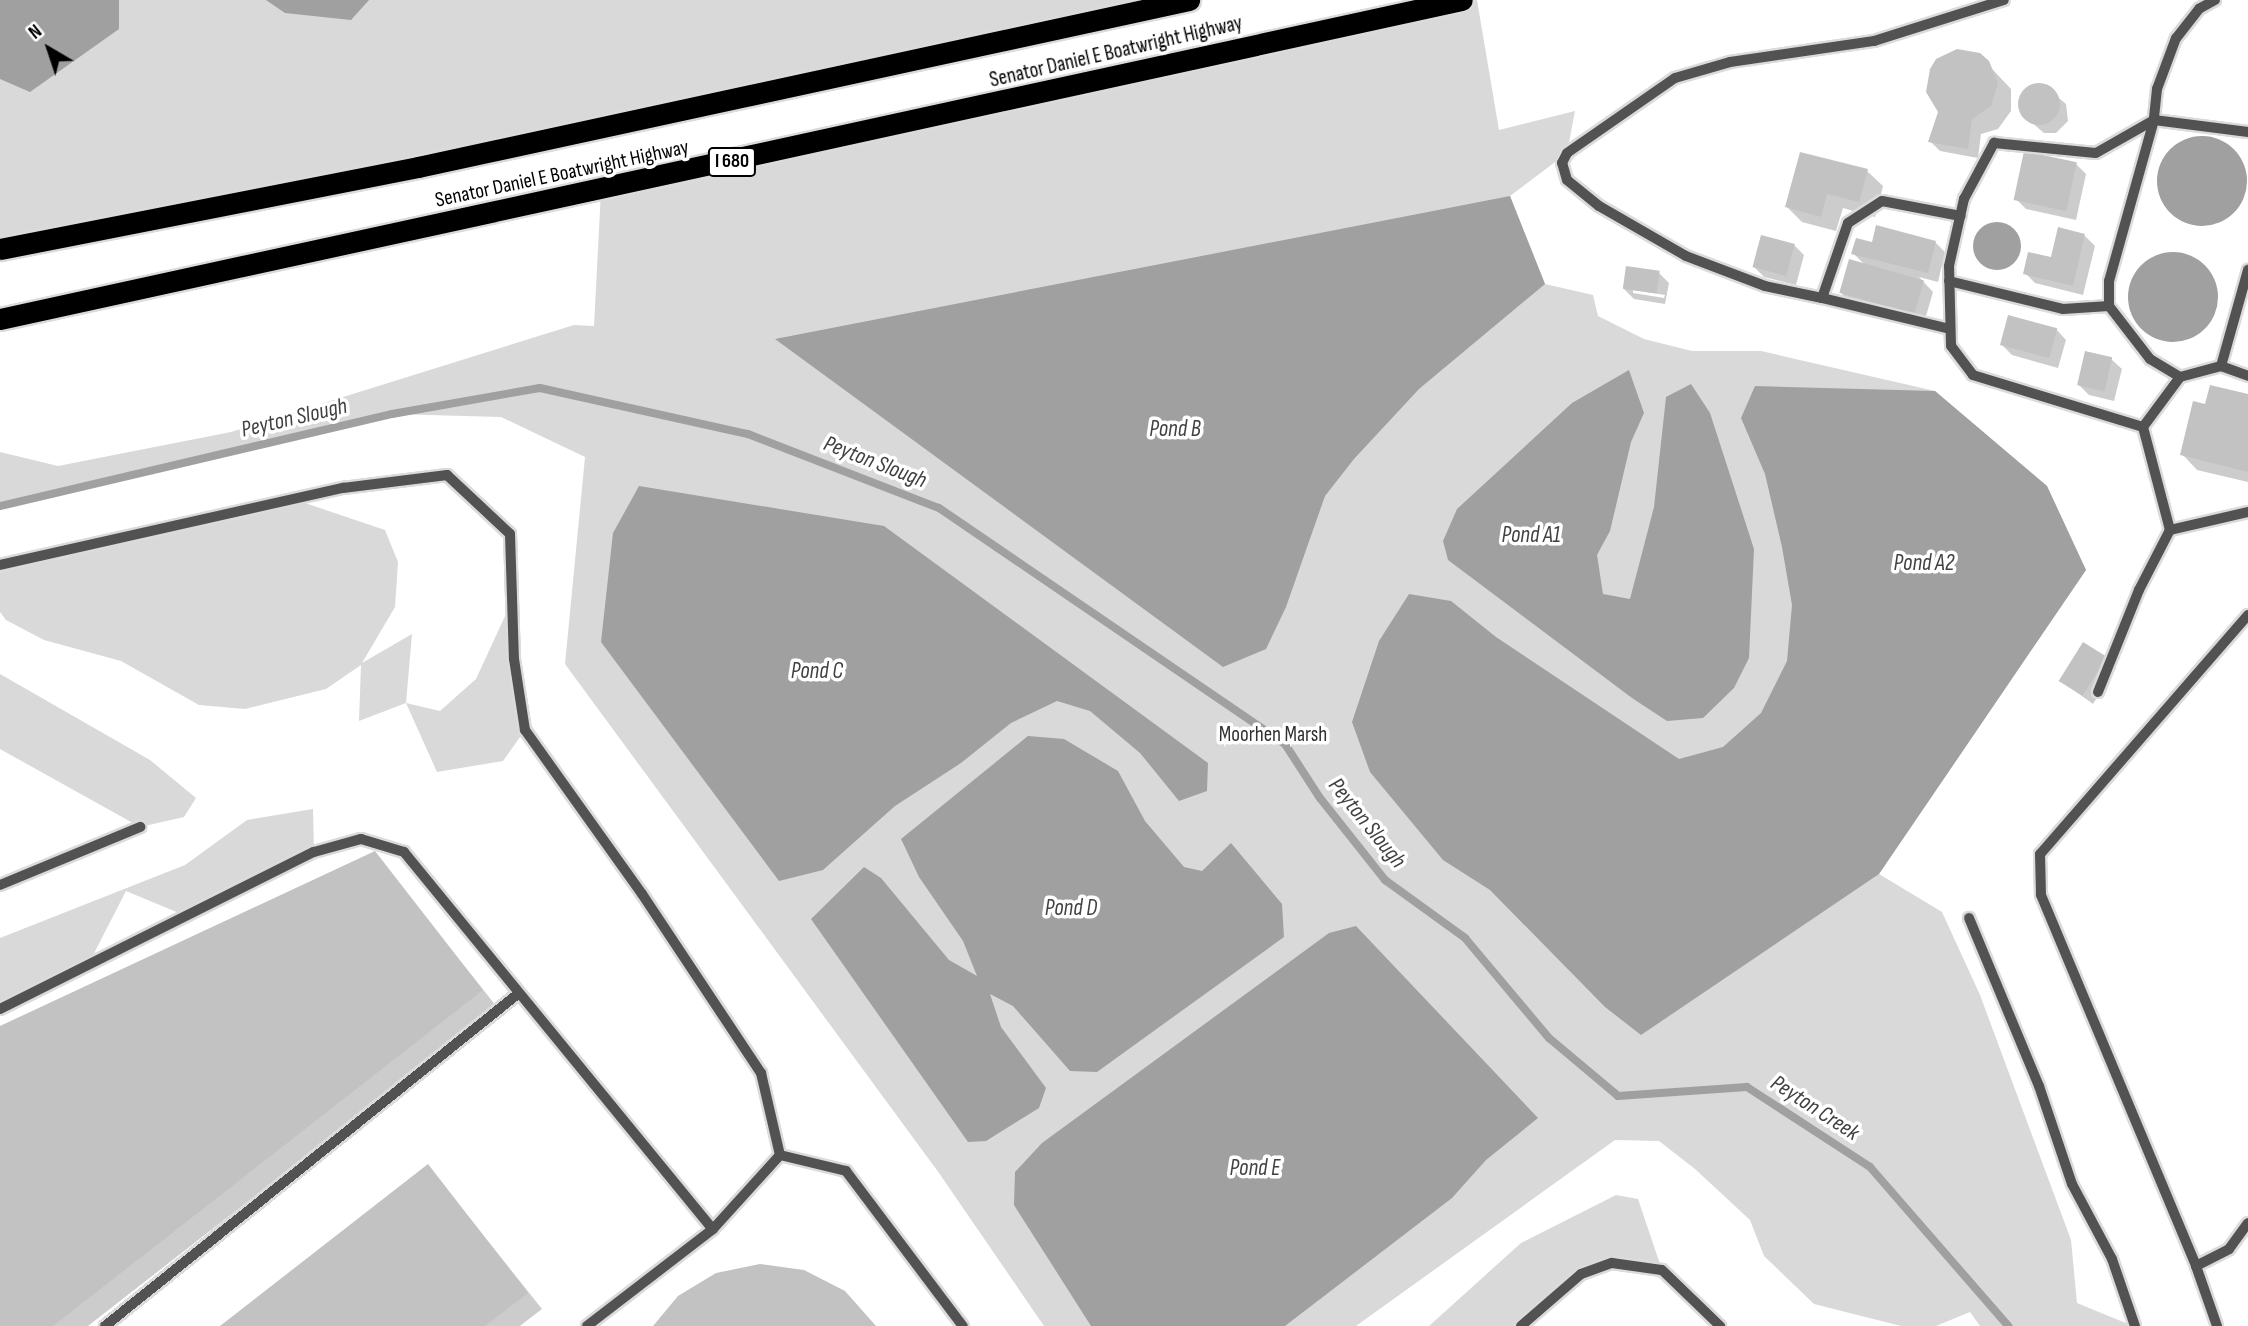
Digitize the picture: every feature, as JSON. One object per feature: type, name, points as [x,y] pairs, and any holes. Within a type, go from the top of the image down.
[{"type":"highway","name":"Senator Daniel E Boatwright Highway","points":[[0,249],[418,167],[1189,0]]},
{"type":"highway","name":"Senator Daniel E Boatwright Highway","points":[[0,319],[1462,0]]},
{"type":"lane","points":[[1950,330],[1765,286],[1686,256],[1610,212],[1567,180],[1562,163],[1567,153],[1675,78],[1730,62],[1874,41],[2004,0]]},
{"type":"lane","points":[[2180,377],[2150,359],[2109,306],[2109,281],[2154,120],[2157,89],[2176,37],[2199,9],[2215,0]]},
{"type":"lane","points":[[2143,427],[1973,375],[1951,346],[1950,330],[1949,281],[1964,199],[1994,143],[2096,153],[2154,120],[2248,132]]},
{"type":"lane","points":[[1822,298],[1848,223],[1882,201],[1961,216]]},
{"type":"lane","points":[[2221,366],[2248,270]]},
{"type":"lane","points":[[1949,281],[2063,309],[2109,306]]},
{"type":"lane","points":[[2143,427],[2180,377],[2221,366],[2248,376]]},
{"type":"lane","points":[[2098,692],[2138,590],[2170,530],[2143,427]]},
{"type":"lane","points":[[0,565],[343,488],[447,475],[510,534],[514,659],[525,730],[642,894],[761,1073],[780,1155]]},
{"type":"lane","points":[[2170,530],[2248,512]]},
{"type":"lane","points":[[2217,1326],[2196,1266],[2041,895],[2040,854],[2248,615]]},
{"type":"lane","points":[[0,885],[140,827]]},
{"type":"lane","points":[[0,1009],[314,852],[361,839],[404,852],[713,1229]]},
{"type":"lane","points":[[1969,918],[2039,1086],[2072,1184],[2112,1259],[2134,1326]]},
{"type":"lane","points":[[105,1326],[520,993]]},
{"type":"lane","points":[[587,1326],[713,1229],[780,1155]]},
{"type":"lane","points":[[780,1155],[846,1171],[963,1326]]},
{"type":"lane","points":[[2196,1266],[2229,1249],[2248,1223]]},
{"type":"lane","points":[[1521,1326],[1581,1274],[1612,1264],[1662,1270],[1720,1326]]},
{"type":"green space","points":[[0,0],[1189,0],[0,249]]},
{"type":"green space","name":"Moorhen Marsh","points":[[1462,0],[1477,0],[1499,130],[1575,111],[1567,153],[1510,196],[1545,284],[1593,295],[1598,316],[1644,339],[1692,351],[1761,351],[1935,391],[2047,486],[2086,570],[1879,874],[1942,912],[1980,995],[2071,1240],[2077,1303],[2133,1326],[1980,1326],[1970,1312],[1936,1326],[1901,1326],[1814,1304],[1764,1256],[1750,1220],[1695,1169],[1659,1141],[1615,1140],[1356,1326],[1044,1326],[939,1173],[565,664],[585,457],[501,417],[392,414],[0,506],[0,452],[58,466],[231,432],[574,325],[594,326],[601,191]]},
{"type":"green space","points":[[293,499],[385,530],[398,562],[395,607],[362,663],[412,634],[406,703],[359,721],[361,665],[326,689],[245,709],[199,705],[121,661],[44,640],[6,620],[0,612],[0,573],[5,564]]},
{"type":"green space","points":[[512,601],[525,730],[503,761],[437,772],[406,703],[440,711],[476,679]]},
{"type":"green space","points":[[0,674],[150,760],[196,798],[184,817],[140,827],[0,749]]},
{"type":"green space","points":[[313,809],[314,852],[186,916],[126,891],[88,965],[0,1009],[0,938],[185,865],[247,820]]},
{"type":"green space","points":[[1616,1195],[1638,1199],[1662,1270],[1612,1263],[1581,1274],[1521,1326],[1429,1326],[1521,1243]]},
{"type":"water","points":[[0,0],[119,0],[119,29],[30,92],[0,79]]},
{"type":"water","points":[[266,0],[369,0],[351,20],[285,13]]},
{"type":"water","points":[[2202,136],[2219,139],[2234,149],[2244,164],[2247,181],[2244,198],[2234,213],[2219,223],[2202,226],[2185,223],[2170,213],[2160,198],[2157,181],[2160,164],[2170,149],[2185,139]]},
{"type":"water","name":"Pond B","points":[[1510,196],[1545,284],[1419,389],[1354,459],[1325,496],[1286,607],[1266,649],[1223,667],[775,339]]},
{"type":"water","points":[[1997,222],[2006,223],[2014,229],[2020,237],[2020,255],[2014,263],[2006,269],[1997,270],[1988,269],[1980,263],[1974,255],[1973,246],[1974,237],[1980,229],[1988,223]]},
{"type":"water","points":[[2173,252],[2190,256],[2205,265],[2214,280],[2218,297],[2214,314],[2205,329],[2190,338],[2173,342],[2156,338],[2141,329],[2132,314],[2128,297],[2132,280],[2141,265],[2156,256]]},
{"type":"water","name":"Pond A1","points":[[1629,370],[1644,413],[1631,442],[1610,531],[1597,555],[1603,594],[1630,599],[1654,507],[1666,397],[1691,384],[1710,413],[1754,549],[1749,658],[1734,688],[1703,718],[1667,721],[1632,698],[1448,560],[1443,541],[1457,509],[1572,403]]},
{"type":"water","name":"Pond A2","points":[[1755,386],[1935,391],[2047,486],[2086,570],[1879,874],[1641,1035],[1605,1007],[1490,890],[1443,860],[1370,772],[1352,722],[1379,641],[1409,594],[1451,601],[1496,637],[1679,759],[1723,747],[1761,713],[1787,661],[1792,605],[1765,474],[1741,418]]},
{"type":"water","name":"Pond C","points":[[639,486],[884,526],[1208,763],[1207,791],[1179,801],[1140,753],[1090,711],[1057,701],[1011,723],[961,763],[895,806],[823,870],[779,881],[601,642],[613,533]]},
{"type":"water","name":"Pond D","points":[[1028,736],[1064,739],[1118,771],[1145,821],[1184,867],[1202,871],[1231,843],[1282,904],[1284,937],[1097,1072],[1070,1071],[1013,1006],[990,994],[1001,1027],[1046,1088],[1039,1108],[986,1141],[968,1142],[811,919],[864,867],[881,878],[949,960],[977,976],[963,941],[919,877],[901,839]]},
{"type":"water","name":"Pond E","points":[[1356,926],[1538,1118],[1486,1160],[1452,1198],[1285,1326],[1091,1326],[1014,1205],[1015,1172],[1042,1143],[1329,933]]},
{"type":"building","points":[[1957,49],[1980,53],[1989,61],[1998,83],[1991,106],[1972,119],[1968,149],[1928,142],[1938,112],[1926,92],[1930,69],[1936,59]]},
{"type":"building","points":[[2039,83],[2054,89],[2060,104],[2054,119],[2039,125],[2024,119],[2018,104],[2024,89]]},
{"type":"building","points":[[2024,151],[2077,162],[2066,211],[2014,200]]},
{"type":"building","points":[[1800,152],[1868,169],[1859,202],[1827,194],[1821,217],[1785,207]]},
{"type":"building","points":[[1876,225],[1936,241],[1928,273],[1851,254],[1856,238],[1872,242]]},
{"type":"building","points":[[2058,227],[2085,234],[2073,286],[2023,274],[2028,252],[2051,257]]},
{"type":"building","points":[[1761,235],[1795,244],[1786,276],[1752,267]]},
{"type":"building","points":[[1849,259],[1924,280],[1914,314],[1839,293]]},
{"type":"building","points":[[1626,266],[1660,271],[1656,294],[1623,289]]},
{"type":"building","points":[[2008,315],[2057,328],[2049,358],[2000,345]]},
{"type":"building","points":[[2085,351],[2112,357],[2104,391],[2077,385]]},
{"type":"building","points":[[2210,385],[2248,394],[2248,472],[2180,455],[2193,401],[2205,404]]},
{"type":"building","points":[[2083,642],[2107,657],[2082,696],[2059,681]]},
{"type":"building","points":[[375,851],[483,990],[53,1326],[0,1326],[0,1026]]},
{"type":"building","points":[[428,1164],[528,1293],[485,1326],[220,1326]]},
{"type":"building","points":[[760,1264],[804,1270],[845,1291],[876,1326],[653,1326],[678,1296],[716,1273]]},
{"type":"waterway","name":"Peyton Slough","points":[[0,506],[392,414],[540,388],[748,434],[939,508],[1285,744],[1320,798],[1385,880],[1465,938],[1549,1038],[1618,1096],[1747,1087],[1870,1167],[2008,1326]]},
{"type":"water label","name":"Peyton Creek","points":[[1815,1108]]}]
